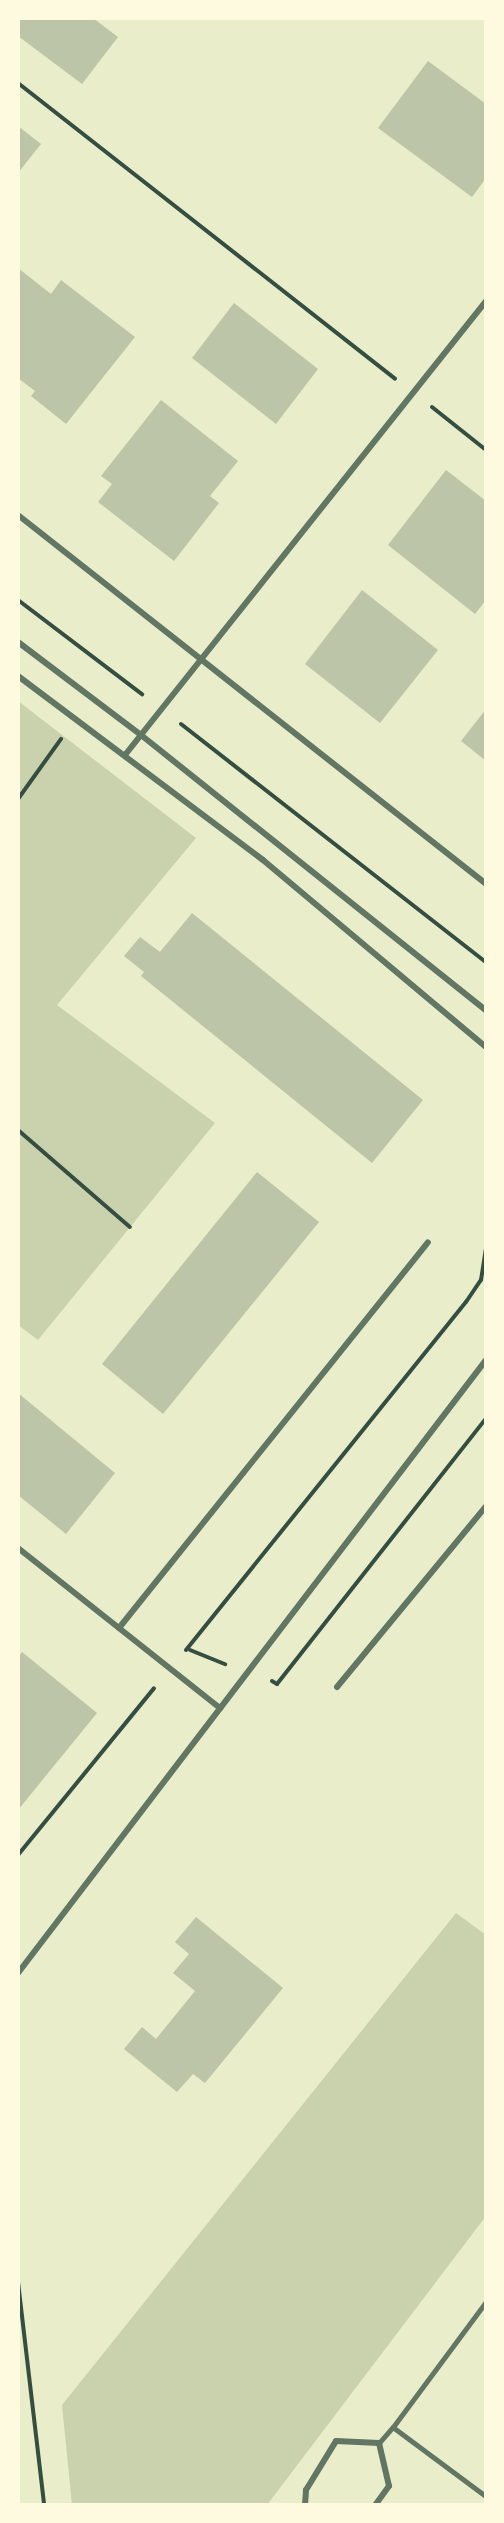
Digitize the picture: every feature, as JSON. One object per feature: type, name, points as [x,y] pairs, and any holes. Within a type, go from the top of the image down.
[{"type":"street","points":[[125,755],[486,302]]},
{"type":"street","points":[[18,515],[486,884]]},
{"type":"street","points":[[18,642],[141,735],[486,1010]]},
{"type":"street","points":[[18,676],[263,860],[486,1047]]},
{"type":"street","points":[[119,1628],[428,1242]]},
{"type":"street","points":[[18,1973],[486,1360]]},
{"type":"street","points":[[337,1687],[486,1506]]},
{"type":"street","points":[[18,1548],[220,1708]]},
{"type":"street","points":[[304,2505],[306,2490],[336,2441],[379,2443],[389,2486],[375,2505]]},
{"type":"lane","points":[[379,2443],[486,2302]]},
{"type":"lane","points":[[393,2427],[486,2496]]},
{"type":"path","points":[[18,83],[486,450]]},
{"type":"path","points":[[18,600],[486,962]]},
{"type":"path","points":[[18,800],[63,736]]},
{"type":"path","points":[[18,1130],[130,1227]]},
{"type":"path","points":[[486,1186],[486,1215]]},
{"type":"path","points":[[186,1648],[481,1280],[486,1247]]},
{"type":"path","points":[[481,1280],[486,1284]]},
{"type":"path","points":[[18,1855],[170,1668]]},
{"type":"path","points":[[18,2282],[44,2505]]},
{"type":"green space","points":[[18,701],[196,838],[57,1005],[215,1123],[38,1340],[18,1325]]},
{"type":"green space","points":[[456,1913],[486,1935],[486,2216],[267,2505],[72,2505],[62,2405]]},
{"type":"building","points":[[18,18],[93,18],[118,37],[82,84],[18,36]]},
{"type":"building","points":[[428,61],[486,104],[486,178],[472,197],[378,128]]},
{"type":"building","points":[[18,126],[41,144],[18,173]]},
{"type":"building","points":[[18,268],[51,294],[61,280],[135,337],[66,424],[31,396],[35,391],[18,378]]},
{"type":"building","points":[[234,303],[318,369],[276,424],[192,358]]},
{"type":"building","points":[[161,400],[238,461],[210,496],[219,503],[174,561],[98,502],[112,484],[101,476]]},
{"type":"building","points":[[446,470],[486,501],[486,600],[475,614],[388,545]]},
{"type":"building","points":[[362,590],[438,650],[380,723],[305,664]]},
{"type":"building","points":[[486,709],[486,761],[461,741]]},
{"type":"building","points":[[192,913],[423,1100],[372,1163],[141,976],[144,972],[124,956],[140,937],[160,952]]},
{"type":"building","points":[[257,1172],[319,1222],[163,1414],[102,1364]]},
{"type":"building","points":[[18,1393],[115,1473],[66,1534],[18,1495]]},
{"type":"building","points":[[22,1652],[97,1713],[18,1810],[18,1657]]},
{"type":"building","points":[[196,1917],[283,1988],[205,2083],[193,2074],[177,2092],[124,2049],[142,2027],[156,2039],[195,1991],[173,1973],[189,1954],[175,1942]]}]
